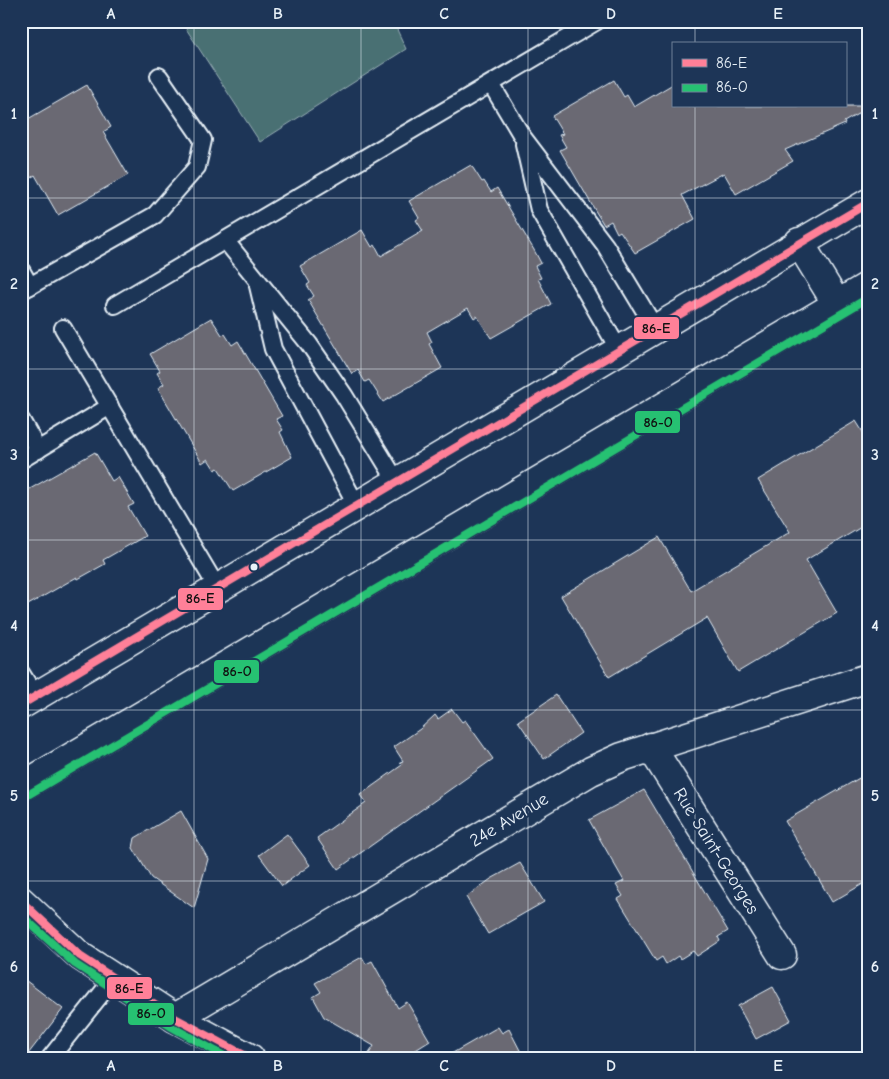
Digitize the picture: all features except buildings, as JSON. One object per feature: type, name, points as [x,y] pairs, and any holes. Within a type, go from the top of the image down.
[{"type":"street","points":[[29,701],[799,242],[868,203]]},
{"type":"street","points":[[799,242],[837,304]]},
{"type":"street","points":[[21,787],[868,286]]},
{"type":"street","name":"24e Avenue","points":[[175,1018],[591,771],[650,747],[868,678]]},
{"type":"street","name":"Rue Saint-Georges","points":[[650,747],[782,955]]},
{"type":"street","points":[[21,901],[80,956],[175,1018],[250,1058]]},
{"type":"lane","points":[[115,305],[597,21]]},
{"type":"lane","points":[[21,270],[26,289],[154,215],[197,168],[203,140],[160,76]]},
{"type":"lane","points":[[491,84],[522,136],[605,245],[655,328]]},
{"type":"lane","points":[[522,136],[539,210],[619,350]]},
{"type":"lane","points":[[225,240],[309,344],[344,395],[397,482]]},
{"type":"lane","points":[[257,280],[273,348],[357,506]]},
{"type":"lane","points":[[63,328],[218,589]]},
{"type":"lane","points":[[21,460],[110,406]]},
{"type":"lane","points":[[21,420],[38,450]]},
{"type":"lane","points":[[21,673],[29,701]]},
{"type":"lane","points":[[50,1058],[114,978]]},
{"type":"green space","points":[[181,21],[393,21],[406,49],[260,142]]},
{"type":"transit line","name":"86-E","points":[[21,705],[868,203]]},
{"type":"transit line","name":"86-O","points":[[26,796],[868,298]]},
{"type":"transit line","name":"86-E","points":[[21,901],[80,956],[175,1018],[250,1058]]},
{"type":"transit line","name":"86-O","points":[[21,915],[75,964],[170,1026],[228,1058]]}]
